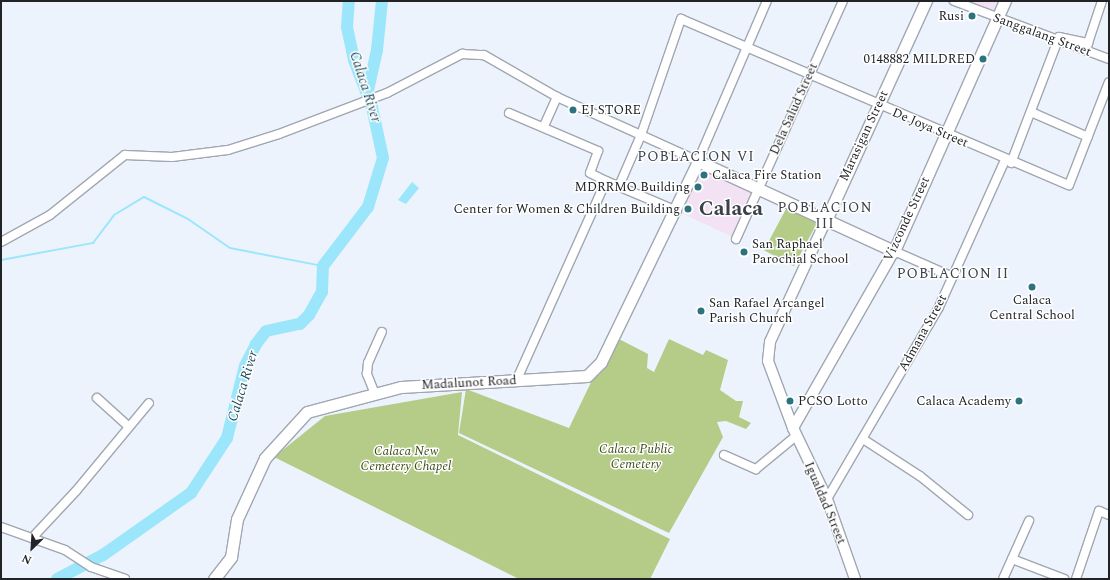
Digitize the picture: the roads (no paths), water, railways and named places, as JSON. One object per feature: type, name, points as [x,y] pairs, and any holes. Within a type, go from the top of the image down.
[{"type":"main road","name":"Marasigan Street","points":[[826,220],[926,1]]},
{"type":"main road","name":"Vizconde Street","points":[[894,251],[1005,1]]},
{"type":"main road","points":[[698,161],[758,190],[894,251]]},
{"type":"main road","name":"Madalunot Road","points":[[214,579],[231,557],[237,519],[265,458],[307,412],[401,387],[587,376],[601,362],[677,211],[698,161]]},
{"type":"street","points":[[1,242],[50,216],[125,155],[172,157],[228,150],[279,134],[352,105],[387,93],[462,54],[484,55],[557,97],[698,161],[768,1]]},
{"type":"street","name":"Dela Salud Street","points":[[736,239],[843,1]]},
{"type":"street","name":"Sanggalang Street","points":[[954,1],[997,20],[1109,60]]},
{"type":"street","points":[[1057,42],[1062,36],[1088,43],[1102,1]]},
{"type":"street","name":"De Joya Street","points":[[642,135],[681,19],[811,74],[1008,162],[1069,185],[1088,137]]},
{"type":"street","name":"Admana Street","points":[[827,499],[863,439],[953,277],[1031,112],[1057,42]]},
{"type":"street","points":[[1031,112],[1088,137],[1107,93],[1109,82]]},
{"type":"street","points":[[544,126],[557,97]]},
{"type":"street","points":[[509,112],[544,126],[598,151],[590,173],[677,211]]},
{"type":"street","points":[[620,186],[642,135]]},
{"type":"street","points":[[516,381],[606,181]]},
{"type":"street","name":"Marasigan Street","points":[[794,432],[771,376],[768,351],[826,220]]},
{"type":"street","points":[[894,251],[953,277]]},
{"type":"street","name":"Vizconde Street","points":[[794,432],[894,251]]},
{"type":"street","points":[[375,394],[367,374],[368,363],[382,332]]},
{"type":"street","points":[[97,398],[128,425]]},
{"type":"street","points":[[32,538],[76,491],[128,425],[149,403]]},
{"type":"street","points":[[724,455],[756,469],[794,432]]},
{"type":"street","name":"Igualdad Street","points":[[794,432],[827,499],[855,579]]},
{"type":"street","points":[[863,439],[920,476],[968,515]]},
{"type":"street","points":[[1076,579],[1099,512],[1109,515]]},
{"type":"street","points":[[1003,579],[1029,521]]},
{"type":"street","points":[[1,527],[65,550],[91,567],[125,579]]},
{"type":"street","points":[[1012,559],[1064,579]]},
{"type":"water","points":[[412,182],[419,188],[406,204],[398,200]]},
{"type":"waterway","name":"Calaca River","points":[[57,579],[103,555],[191,493],[227,438],[245,366],[256,344],[266,331],[300,324],[309,315],[322,292],[323,266],[368,207],[383,158],[372,107],[354,60],[347,27],[349,1]]},
{"type":"waterway","points":[[367,95],[377,50],[382,1]]},
{"type":"waterway","points":[[1,260],[93,243],[114,215],[144,197],[188,219],[230,248],[323,266]]},
{"type":"place","name":"Rusi","points":[[972,16]]},
{"type":"place","name":"0148882 MILDRED","points":[[983,59]]},
{"type":"place","name":"EJ STORE","points":[[573,110]]},
{"type":"place","name":"Calaca Fire Station","points":[[704,175]]},
{"type":"place","name":"MDRRMO Building","points":[[698,187]]},
{"type":"place","name":"Center for Women & Children Building","points":[[688,209]]},
{"type":"place","name":"San Raphael Parochial School","points":[[744,252]]},
{"type":"place","name":"Calaca Central School","points":[[1032,287]]},
{"type":"place","name":"San Rafael Arcangel Parish Church","points":[[701,311]]},
{"type":"place","name":"PCSO Lotto","points":[[790,401]]},
{"type":"place","name":"Calaca Academy","points":[[1019,401]]},
{"type":"district","name":"POBLACION VI","points":[[696,157]]},
{"type":"district","name":"Calaca","points":[[731,209]]},
{"type":"district","name":"POBLACION III","points":[[825,216]]},
{"type":"district","name":"POBLACION II","points":[[953,274]]},
{"type":"park label","name":"Calaca Public Cemetery","points":[[636,458]]},
{"type":"park label","name":"Calaca New Cemetery Chapel","points":[[406,460]]}]
